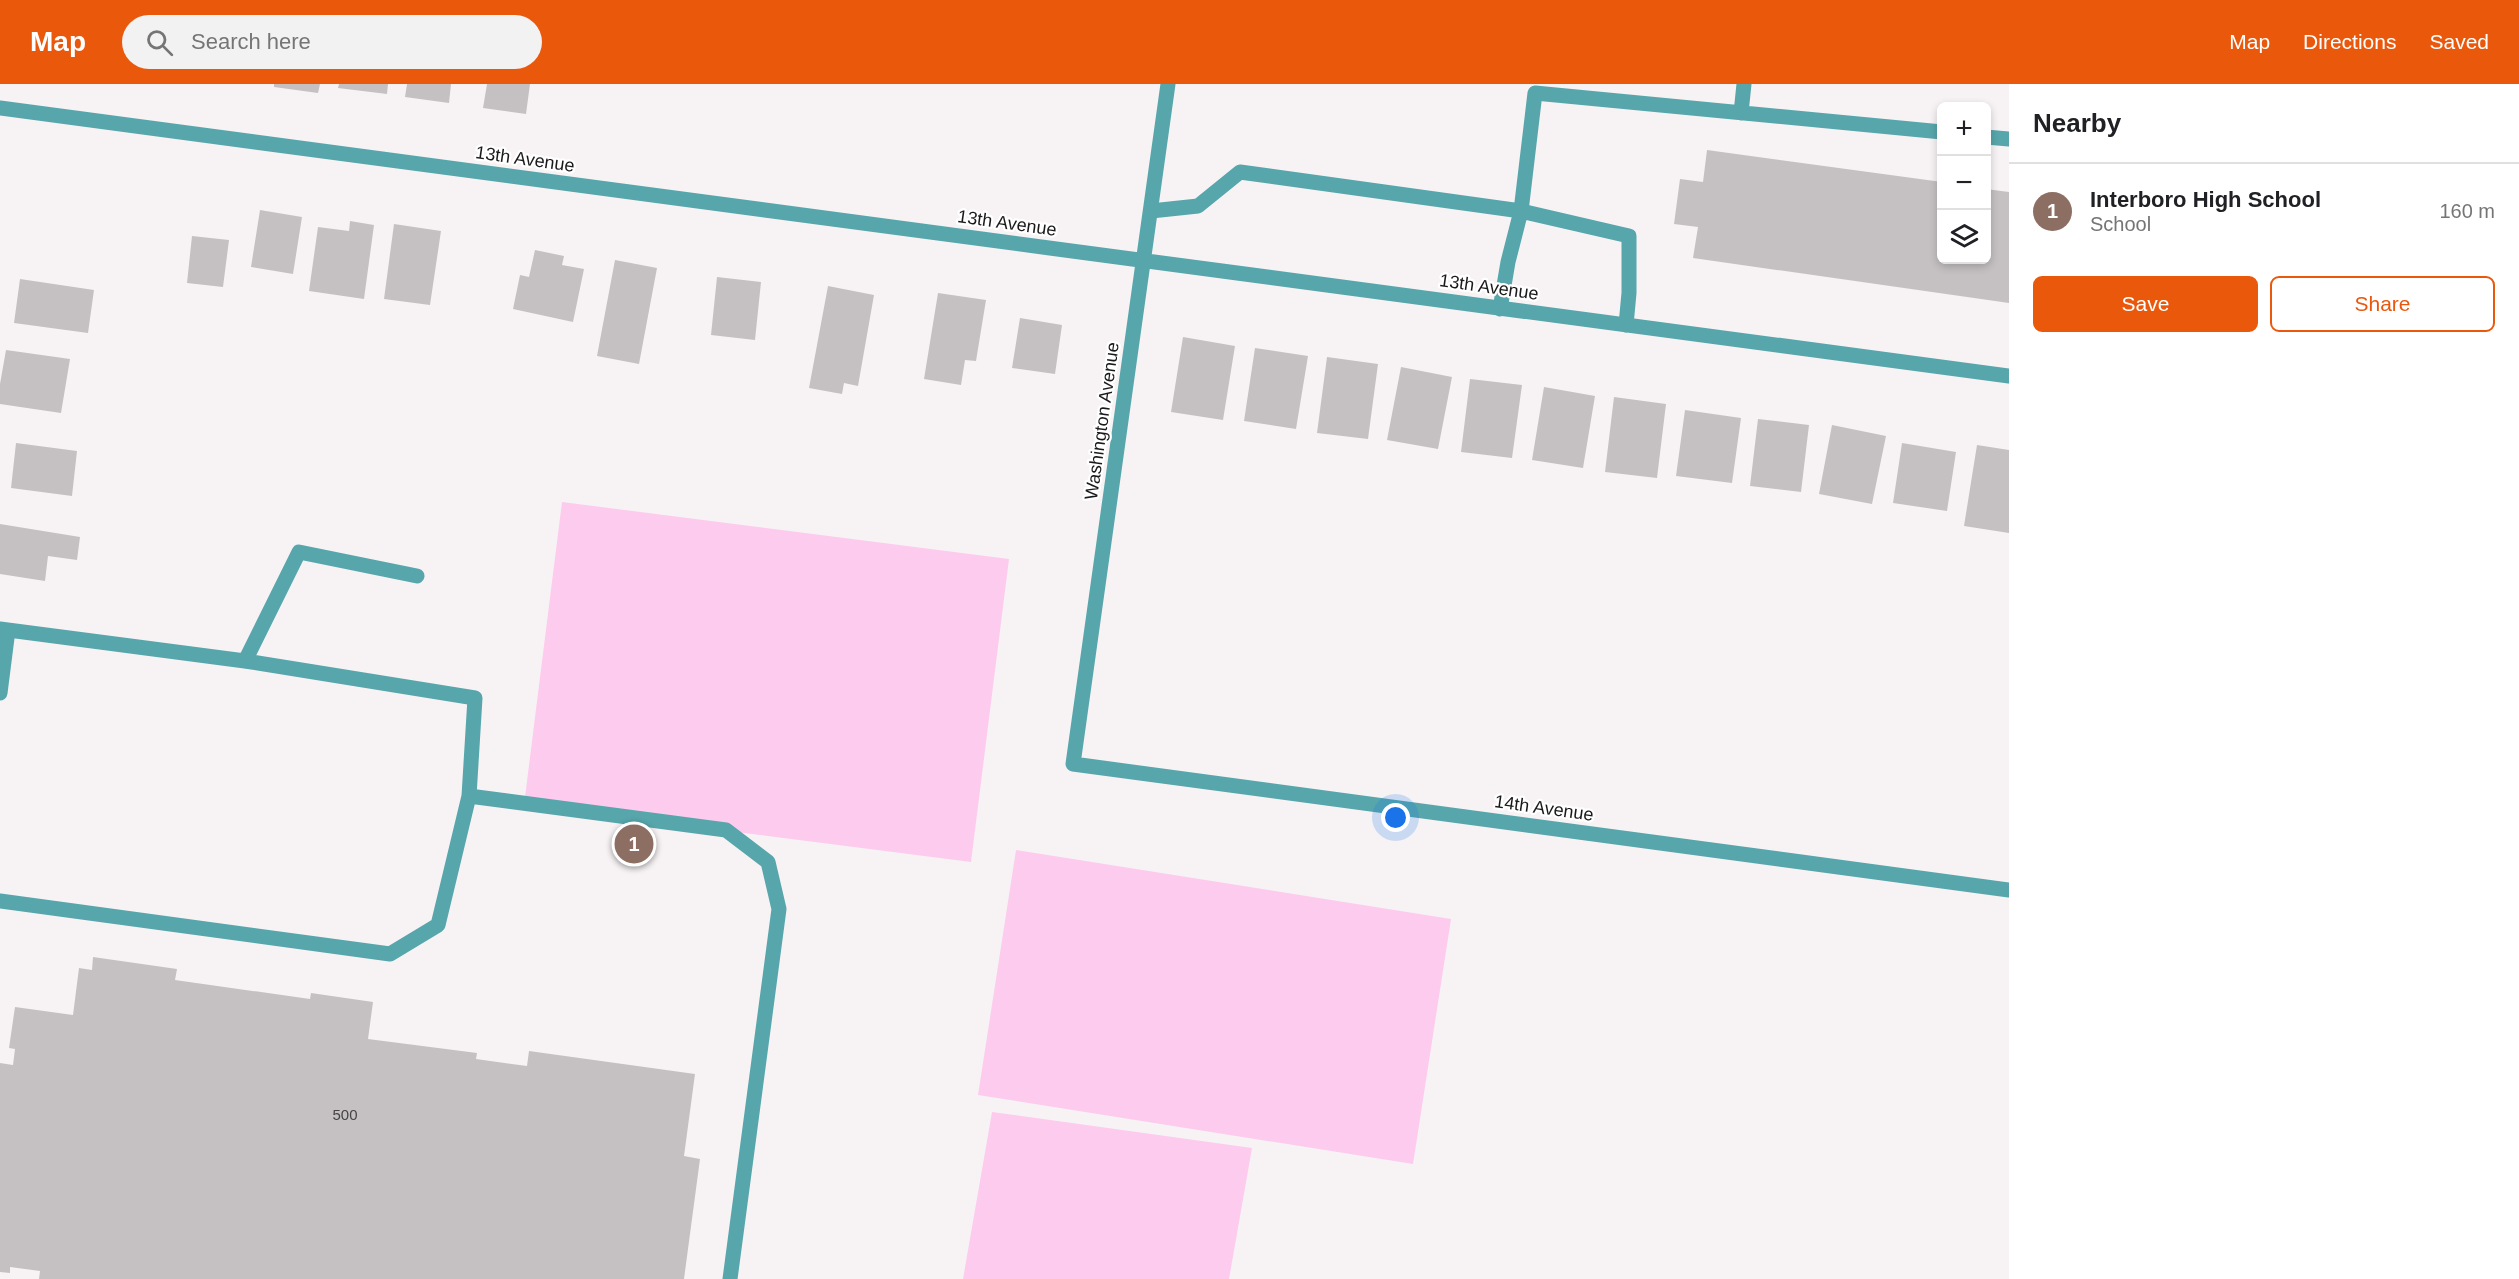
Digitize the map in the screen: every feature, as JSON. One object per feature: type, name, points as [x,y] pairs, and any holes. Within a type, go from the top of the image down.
[{"type":"street","name":"Washington Avenue","points":[[1073,764],[1168,84]]},
{"type":"street","points":[[1741,113],[1744,84]]},
{"type":"street","points":[[1500,309],[1508,262],[1521,211],[1535,93],[1937,132]]},
{"type":"street","name":"13th Avenue","points":[[0,108],[2009,376]]},
{"type":"street","points":[[1991,137],[2009,139]]},
{"type":"street","points":[[1151,211],[1198,206],[1240,172],[1521,211],[1629,236],[1629,293],[1626,325]]},
{"type":"street","points":[[245,661],[299,552],[417,576]]},
{"type":"street","points":[[0,693],[4,629],[245,661],[475,698],[469,796],[438,925],[390,954],[1,904]]},
{"type":"street","name":"14th Avenue","points":[[1073,764],[2009,890]]},
{"type":"street","points":[[469,796],[726,830],[768,862],[779,909],[730,1279]]},
{"type":"shaded area","points":[[562,502],[1009,559],[971,862],[524,805]]},
{"type":"shaded area","points":[[1016,850],[1451,919],[1413,1164],[978,1095]]},
{"type":"shaded area","points":[[992,1112],[1252,1148],[1229,1279],[963,1279]]},
{"type":"building","points":[[274,84],[320,84],[318,93],[274,87]]},
{"type":"building","points":[[339,84],[388,84],[387,94],[338,88]]},
{"type":"building","points":[[407,84],[451,84],[449,103],[405,97]]},
{"type":"building","points":[[487,84],[530,84],[526,114],[483,108]]},
{"type":"building","points":[[1707,150],[1937,181],[1937,264],[1991,264],[1991,190],[2009,192],[2009,303],[1693,258],[1698,227],[1674,224],[1680,179],[1703,182]]},
{"type":"building","points":[[260,210],[302,217],[293,274],[251,267]]},
{"type":"building","points":[[350,221],[374,225],[364,299],[309,291],[318,227],[349,231]]},
{"type":"building","points":[[394,224],[441,231],[430,305],[384,299]]},
{"type":"building","points":[[192,236],[229,240],[223,287],[187,283]]},
{"type":"building","points":[[535,250],[564,256],[562,265],[584,269],[573,322],[513,309],[520,275],[529,277]]},
{"type":"building","points":[[615,260],[657,268],[639,364],[597,356]]},
{"type":"building","points":[[717,277],[761,282],[755,340],[711,335]]},
{"type":"building","points":[[20,279],[94,290],[88,333],[14,323]]},
{"type":"building","points":[[828,286],[874,295],[858,386],[844,383],[842,394],[809,388]]},
{"type":"building","points":[[938,293],[986,300],[976,361],[965,360],[961,385],[924,379]]},
{"type":"building","points":[[1020,318],[1062,325],[1055,374],[1012,368]]},
{"type":"building","points":[[1183,337],[1235,346],[1223,420],[1171,412]]},
{"type":"building","points":[[1255,348],[1308,356],[1296,429],[1244,421]]},
{"type":"building","points":[[6,350],[70,359],[61,413],[0,404],[0,384]]},
{"type":"building","points":[[1327,357],[1378,364],[1368,439],[1317,433]]},
{"type":"building","points":[[1401,367],[1452,377],[1438,449],[1387,440]]},
{"type":"building","points":[[1470,379],[1522,385],[1512,458],[1461,452]]},
{"type":"building","points":[[1544,387],[1595,396],[1583,468],[1532,460]]},
{"type":"building","points":[[1614,397],[1666,404],[1657,478],[1605,472]]},
{"type":"building","points":[[1685,410],[1741,418],[1732,483],[1676,476]]},
{"type":"building","points":[[1758,419],[1809,425],[1801,492],[1750,486]]},
{"type":"building","points":[[1832,425],[1886,436],[1872,504],[1819,494]]},
{"type":"building","points":[[16,443],[77,451],[72,496],[11,488]]},
{"type":"building","points":[[1902,443],[1956,452],[1947,511],[1893,503]]},
{"type":"building","points":[[1977,445],[2009,450],[2009,533],[1964,526]]},
{"type":"building","points":[[0,524],[80,537],[77,560],[48,556],[45,581],[0,574]]},
{"type":"building","points":[[93,957],[177,969],[175,980],[310,999],[311,993],[373,1002],[368,1039],[477,1053],[476,1059],[527,1066],[529,1051],[695,1074],[684,1156],[700,1159],[684,1279],[39,1279],[40,1271],[10,1267],[10,1273],[0,1272],[0,1063],[13,1065],[15,1049],[9,1048],[15,1007],[73,1015],[79,968],[92,970]]},
{"type":"place","name":"Interboro High School","points":[[634,844]]}]
